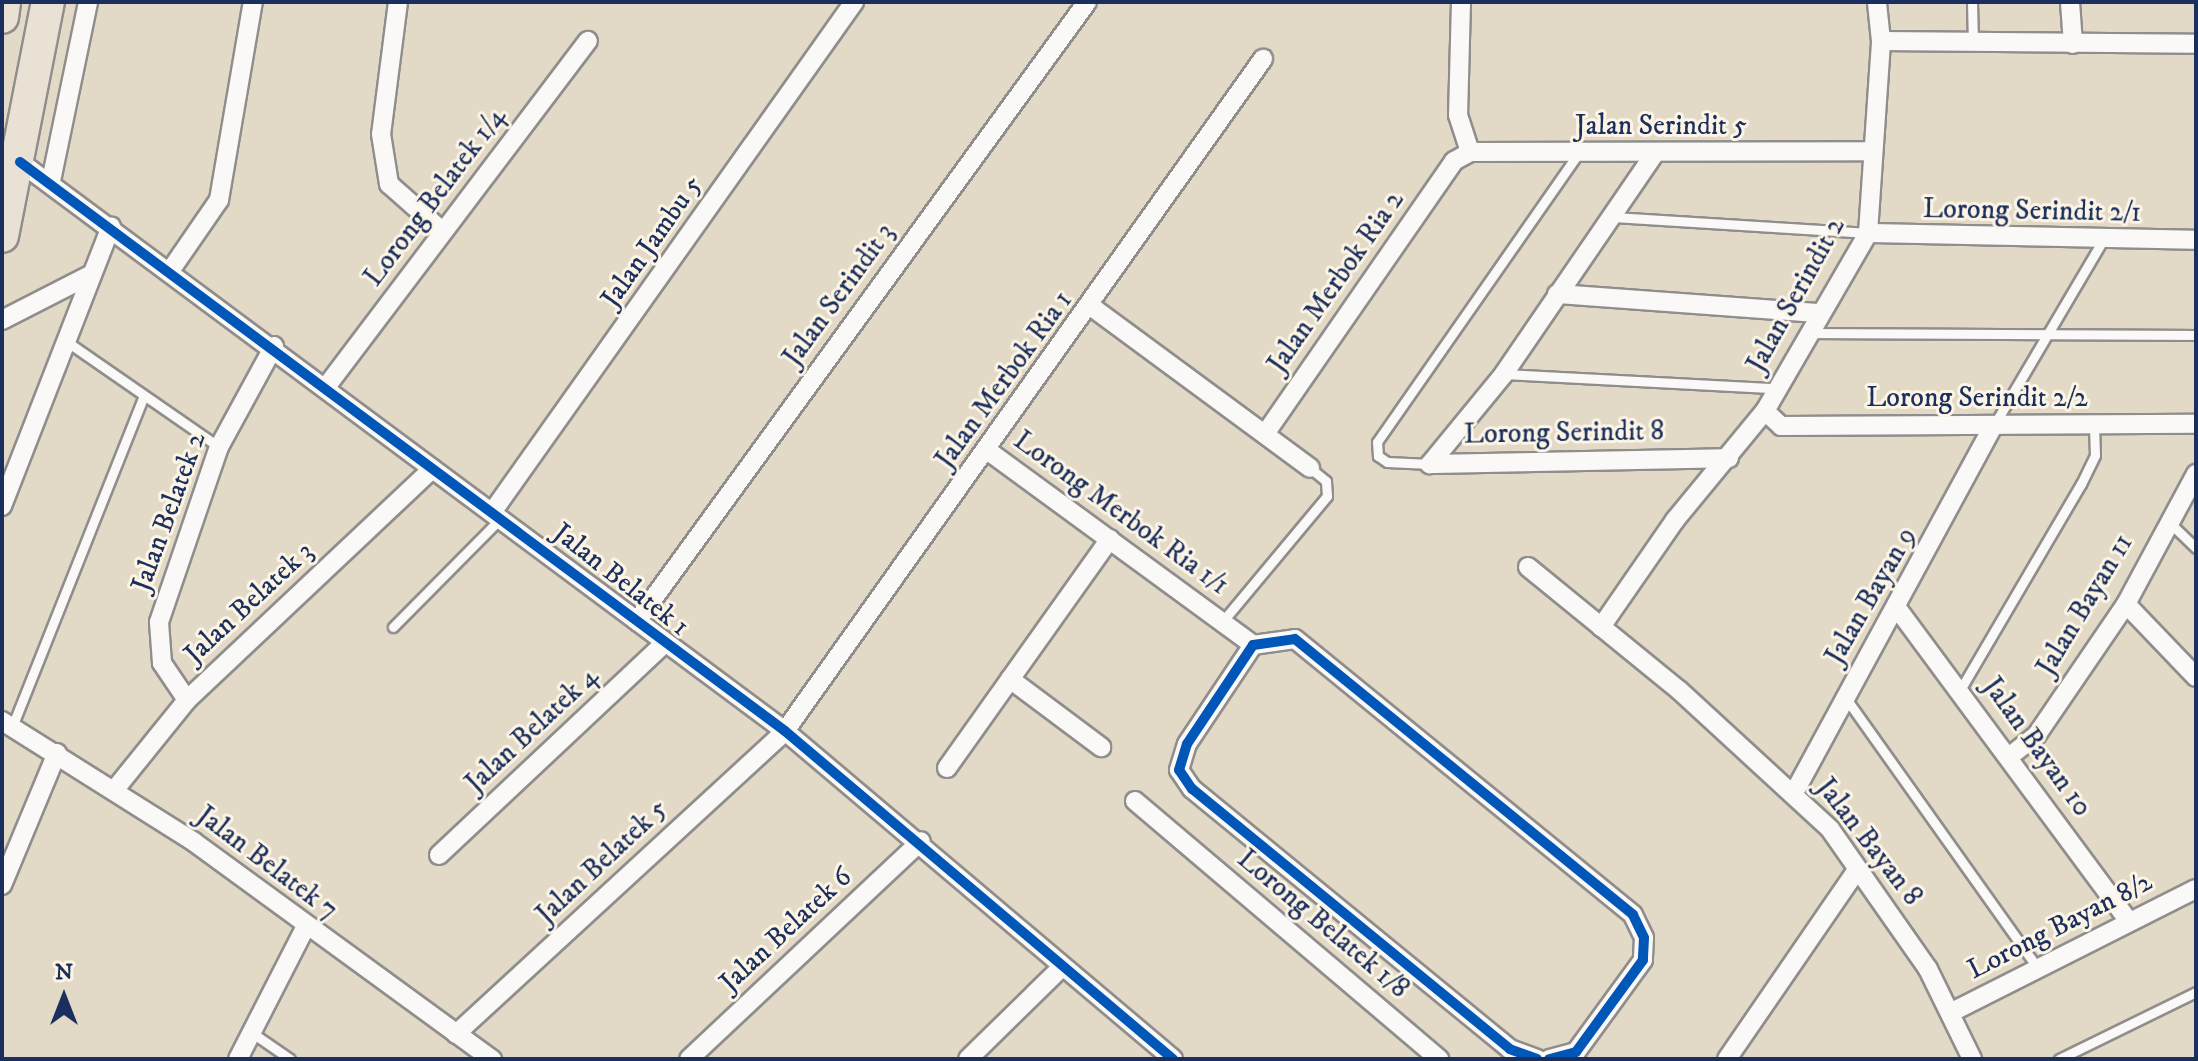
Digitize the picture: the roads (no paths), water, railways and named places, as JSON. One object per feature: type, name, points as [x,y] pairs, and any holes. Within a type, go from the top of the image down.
[{"type":"highway","points":[[2,17],[4,2]]},
{"type":"highway","points":[[2,236],[11,159],[48,2]]},
{"type":"street","points":[[51,181],[88,2]]},
{"type":"street","points":[[170,271],[219,200],[253,2]]},
{"type":"street","points":[[398,2],[381,134],[389,184],[443,232]]},
{"type":"street","name":"Jalan Jambu 5","points":[[497,514],[854,2]]},
{"type":"street","name":"Jalan Serindit 3","points":[[637,621],[1087,2]]},
{"type":"street","points":[[1461,2],[1458,115],[1462,156]]},
{"type":"street","name":"Jalan Serindit 2","points":[[1729,458],[1765,411],[1806,333],[1868,233],[1881,41],[1877,2]]},
{"type":"street","points":[[2070,2],[2073,44]]},
{"type":"street","name":"Lorong Belatek 1/4","points":[[326,387],[588,41]]},
{"type":"street","points":[[1881,41],[2196,44]]},
{"type":"street","name":"Jalan Merbok Ria 1","points":[[785,731],[1092,307],[1263,59]]},
{"type":"street","name":"Jalan Serindit 5","points":[[1462,156],[1872,151]]},
{"type":"street","name":"Jalan Merbok Ria 2","points":[[1265,434],[1462,156]]},
{"type":"street","name":"Lorong Serindit 8","points":[[1430,464],[1504,374],[1653,156]]},
{"type":"street","name":"Jalan Belatek 1","points":[[11,159],[51,181],[274,346],[432,469],[497,514],[637,621],[663,645],[785,731],[921,841],[1059,970],[1173,1059]]},
{"type":"street","points":[[2,506],[111,226]]},
{"type":"street","name":"Lorong Serindit 2/1","points":[[1868,233],[2102,242],[2196,240]]},
{"type":"street","points":[[2,320],[92,274]]},
{"type":"street","points":[[1557,294],[1818,313]]},
{"type":"street","points":[[1092,307],[1310,468]]},
{"type":"street","name":"Jalan Belatek 2","points":[[187,700],[162,663],[159,622],[219,447],[274,346]]},
{"type":"street","name":"Lorong Serindit 2/2","points":[[1765,411],[1781,426],[2196,424]]},
{"type":"street","name":"Jalan Bayan 9","points":[[1795,791],[1993,427]]},
{"type":"street","name":"Lorong Merbok Ria 1/1","points":[[987,450],[1253,645]]},
{"type":"street","points":[[1601,627],[1729,458]]},
{"type":"street","name":"Lorong Serindit 8","points":[[1430,464],[1729,458]]},
{"type":"street","name":"Jalan Belatek 3","points":[[116,788],[187,700],[432,469]]},
{"type":"street","name":"Jalan Bayan 11","points":[[2010,756],[2036,736],[2126,604],[2167,519],[2196,474]]},
{"type":"street","points":[[947,768],[1110,539]]},
{"type":"street","name":"Jalan Bayan 8","points":[[1528,567],[1680,691],[1795,791],[1898,923],[1950,1013],[1972,1059]]},
{"type":"street","points":[[2126,604],[2196,677]]},
{"type":"street","name":"Jalan Bayan 10","points":[[1897,608],[2010,756],[2129,922]]},
{"type":"street","points":[[1537,1059],[1510,1049],[1192,789],[1179,770],[1187,744],[1253,645],[1295,639],[1633,915],[1644,938],[1643,960],[1576,1052],[1549,1059]]},
{"type":"street","name":"Jalan Belatek 4","points":[[439,855],[663,645]]},
{"type":"street","points":[[1010,679],[1101,747]]},
{"type":"street","name":"Jalan Belatek 7","points":[[7,724],[116,788],[305,928],[492,1059]]},
{"type":"street","name":"Jalan Belatek 5","points":[[456,1034],[785,731]]},
{"type":"street","points":[[2,885],[57,753]]},
{"type":"street","name":"Lorong Belatek 1/8","points":[[1135,801],[1439,1059]]},
{"type":"street","name":"Jalan Belatek 6","points":[[689,1059],[921,841]]},
{"type":"street","points":[[1727,1059],[1856,871]]},
{"type":"street","name":"Lorong Bayan 8/2","points":[[1950,1013],[2196,889]]},
{"type":"street","points":[[238,1059],[249,1030],[305,928]]},
{"type":"street","points":[[968,1059],[1059,970]]},
{"type":"lane","points":[[1972,2],[1973,42]]},
{"type":"lane","points":[[1430,464],[1387,462],[1378,456],[1377,442],[1578,154]]},
{"type":"lane","points":[[1614,217],[1868,233]]},
{"type":"lane","points":[[1993,427],[2102,242]]},
{"type":"lane","points":[[1806,333],[2196,335]]},
{"type":"lane","points":[[66,341],[219,447]]},
{"type":"lane","points":[[1504,374],[1775,388]]},
{"type":"lane","points":[[7,724],[144,396]]},
{"type":"lane","points":[[1960,690],[2081,484],[2095,455],[2094,426]]},
{"type":"lane","points":[[1222,622],[1327,496],[1326,481],[1310,468]]},
{"type":"lane","points":[[393,627],[497,514]]},
{"type":"lane","points":[[2167,519],[2196,548]]},
{"type":"lane","points":[[1845,697],[2038,969]]},
{"type":"lane","points":[[2059,1059],[2196,992]]},
{"type":"lane","points":[[249,1030],[290,1059]]}]
